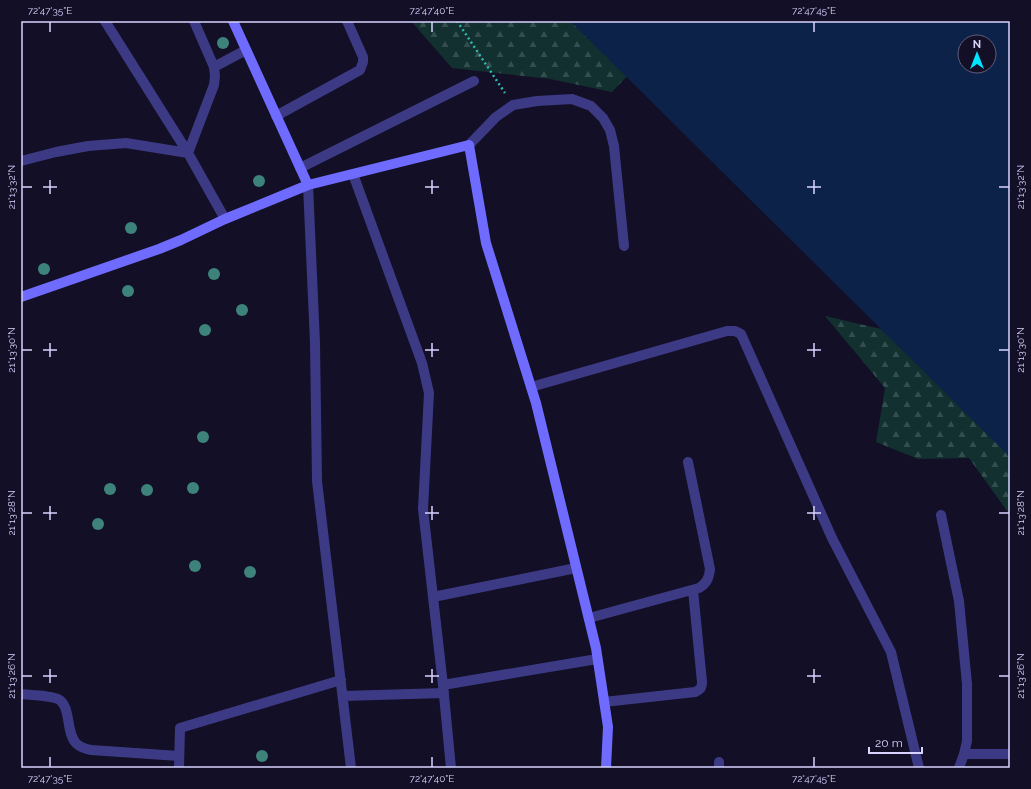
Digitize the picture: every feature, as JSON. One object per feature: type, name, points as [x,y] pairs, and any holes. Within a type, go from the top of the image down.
[{"type":"street","points":[[105,21],[188,153],[225,219]]},
{"type":"street","points":[[188,153],[214,85],[215,76],[214,67],[194,21]]},
{"type":"street","points":[[233,21],[308,185],[315,343],[317,481],[351,768]]},
{"type":"street","points":[[276,116],[360,70],[363,57],[347,21]]},
{"type":"street","points":[[214,67],[246,50]]},
{"type":"street","points":[[300,168],[474,81]]},
{"type":"street","points":[[21,297],[160,249],[225,219],[308,185],[470,145],[496,117],[514,105],[537,101],[572,99],[590,106],[603,118],[610,130],[614,146],[624,246]]},
{"type":"street","points":[[21,161],[88,146],[126,143],[188,153]]},
{"type":"street","points":[[470,145],[486,243],[536,402],[589,618],[608,727],[606,768]]},
{"type":"street","points":[[353,174],[422,363],[429,393],[423,509],[444,689],[451,768]]},
{"type":"street","points":[[531,387],[728,331],[735,331],[741,334],[832,538],[891,652],[919,768]]},
{"type":"street","points":[[589,618],[693,590],[706,584],[710,569],[688,462]]},
{"type":"street","points":[[941,515],[959,601],[967,684],[966,741],[964,754],[959,768]]},
{"type":"street","points":[[433,597],[576,568]]},
{"type":"street","points":[[604,702],[699,691],[702,687],[702,682],[693,590]]},
{"type":"street","points":[[343,696],[444,689],[597,659]]},
{"type":"street","points":[[179,768],[180,728],[341,680]]},
{"type":"street","points":[[21,694],[60,700],[65,705],[75,743],[82,748],[91,750],[179,756]]},
{"type":"street","points":[[964,754],[1010,754]]},
{"type":"path","points":[[458,21],[514,105]]},
{"type":"green space","points":[[411,21],[593,21],[636,67],[612,92],[550,79],[452,68]]},
{"type":"green space","points":[[825,316],[903,334],[1010,444],[1010,515],[969,458],[918,459],[876,442],[885,388]]},
{"type":"water","points":[[570,21],[1010,21],[1010,459],[1005,452]]}]
